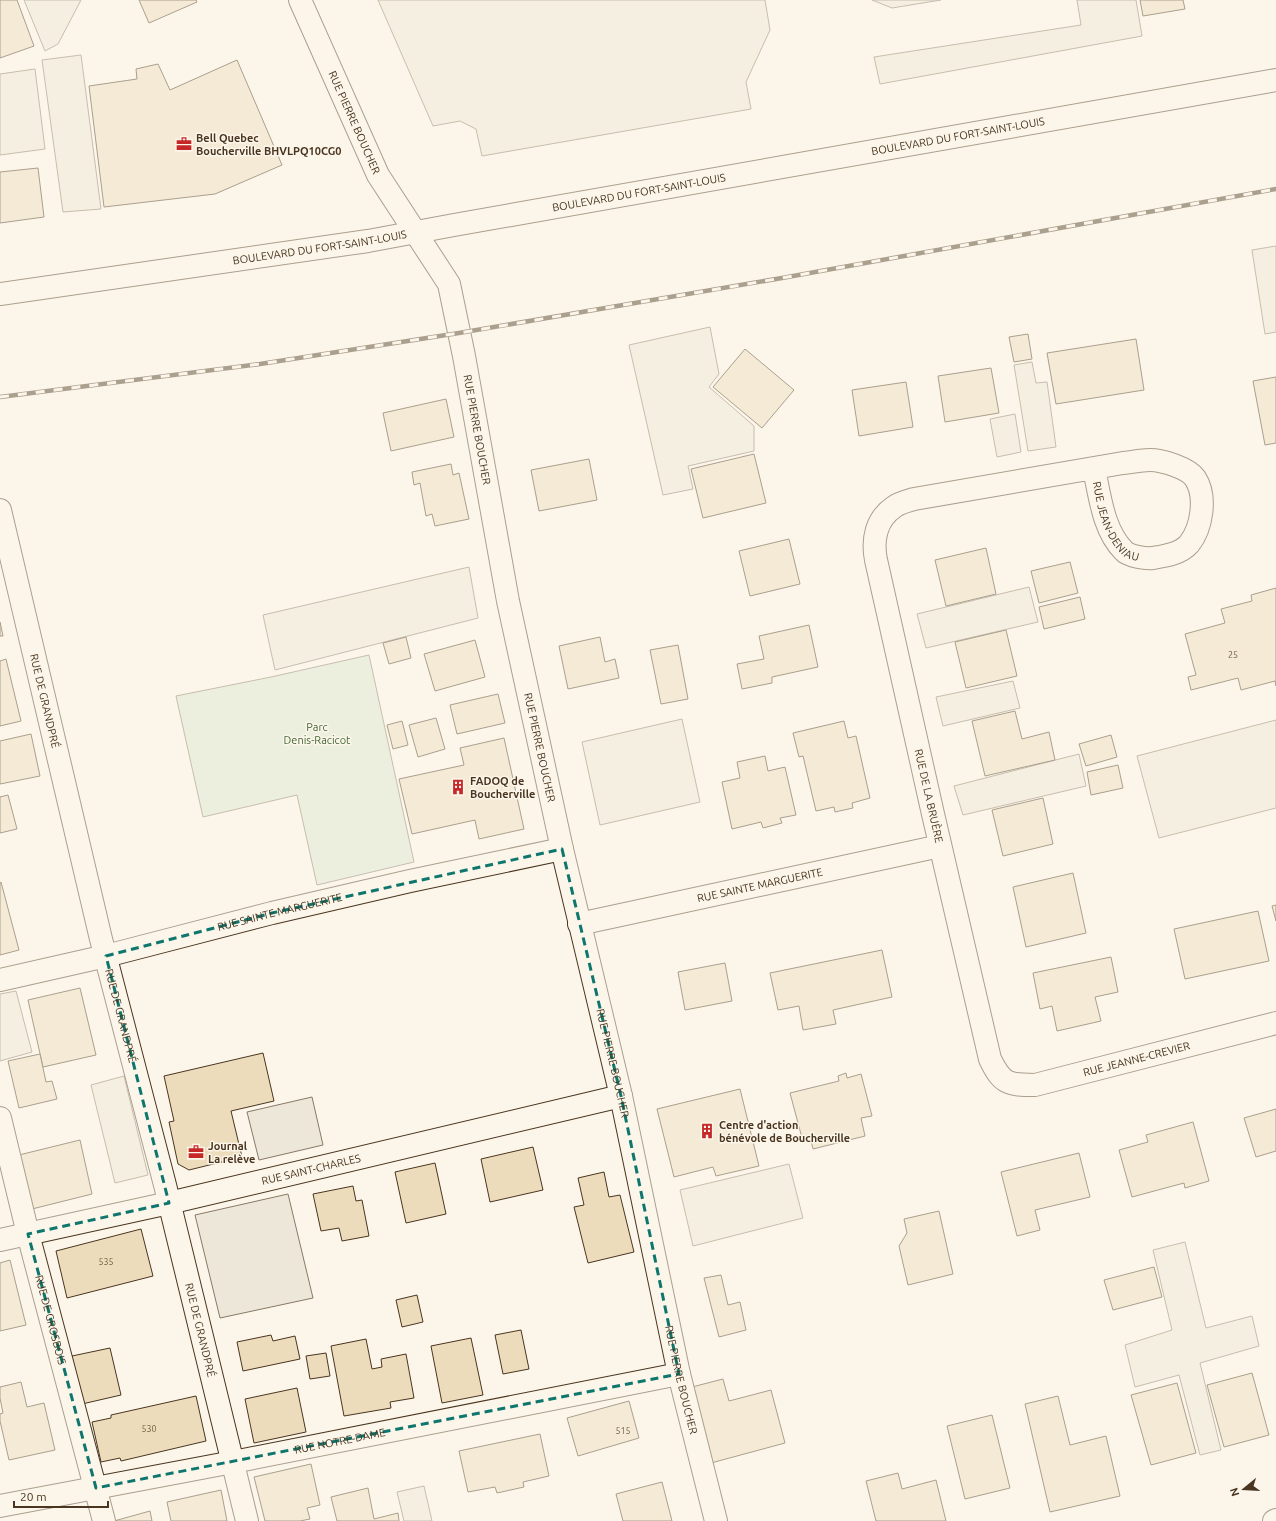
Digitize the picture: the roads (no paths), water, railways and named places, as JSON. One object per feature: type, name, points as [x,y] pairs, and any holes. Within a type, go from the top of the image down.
[{"type":"street","name":"RUE PIERRE BOUCHER","points":[[300,0],[378,175],[449,284],[464,356],[508,600],[579,924],[621,1096],[679,1374],[716,1521]]},
{"type":"street","name":"BOULEVARD DU FORT-SAINT-LOUIS","points":[[0,294],[368,241],[1276,80]]},
{"type":"street","name":"RUE JEAN-DENIAU","points":[[883,516],[895,506],[914,499],[1094,469],[1151,460],[1177,466],[1194,477],[1202,498],[1200,524],[1188,544],[1171,555],[1146,558],[1125,552],[1111,534],[1094,469]]},
{"type":"street","name":"RUE DE GRANDPRÉ","points":[[0,510],[106,956],[169,1203],[247,1521]]},
{"type":"street","name":"RUE DE LA BRUÈRE","points":[[883,516],[875,532],[875,552],[940,846],[990,1059],[998,1075]]},
{"type":"street","name":"RUE SAINTE MARGUERITE","points":[[579,924],[940,846]]},
{"type":"street","name":"RUE SAINTE MARGUERITE","points":[[0,980],[106,956],[279,912],[410,881],[562,849]]},
{"type":"street","name":"RUE JEANNE-CREVIER","points":[[998,1075],[1014,1085],[1035,1085],[1276,1023]]},
{"type":"street","name":"RUE SAINT-CHARLES","points":[[0,1240],[169,1203],[621,1096]]},
{"type":"street","name":"RUE DE GROSBOIS","points":[[0,1118],[28,1234],[104,1521]]},
{"type":"street","name":"RUE NOTRE-DAME","points":[[0,1506],[233,1462],[679,1374]]},
{"type":"railway","points":[[0,397],[260,364],[459,333],[782,278],[1276,189]]},
{"type":"place","name":"Bell Quebec Boucherville BHVLPQ10CG0","points":[[184,144]]},
{"type":"place","name":"FADOQ de Boucherville","points":[[458,787]]},
{"type":"place","name":"Centre d'action bénévole de Boucherville","points":[[707,1131]]},
{"type":"place","name":"Journal La relève","points":[[196,1152]]},
{"type":"park label","name":"Parc Denis-Racicot","points":[[317,733]]}]
